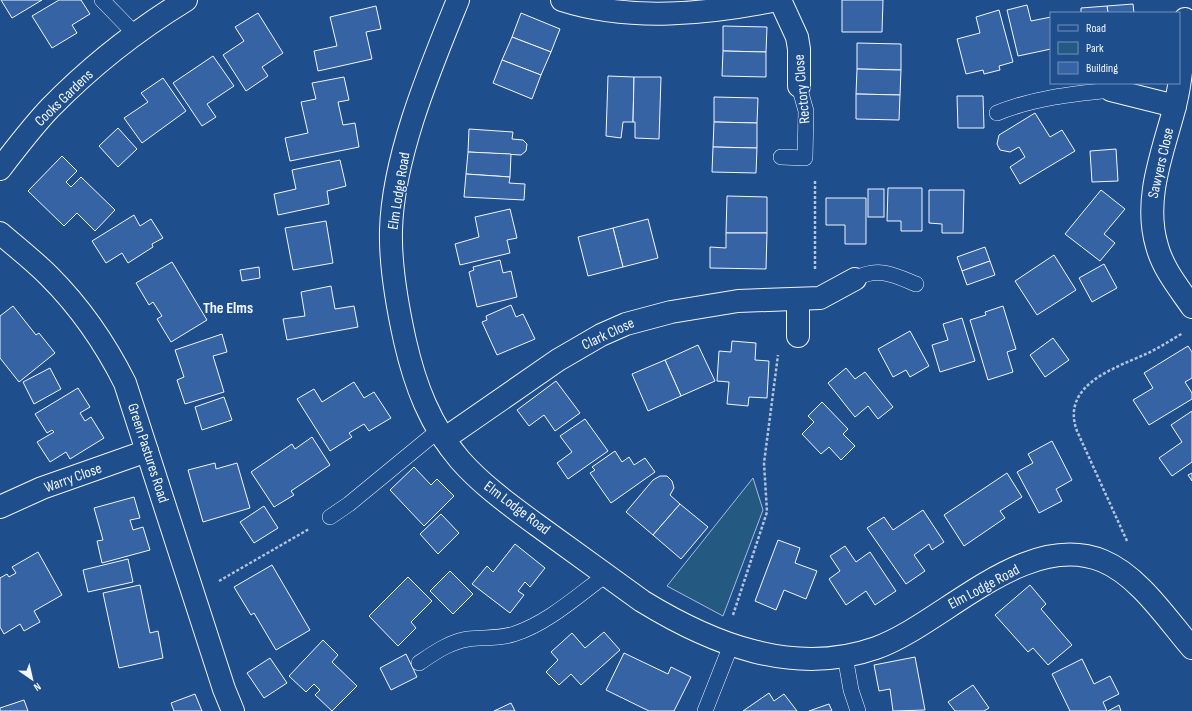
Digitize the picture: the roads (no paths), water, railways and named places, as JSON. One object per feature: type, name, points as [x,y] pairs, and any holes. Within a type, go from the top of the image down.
[{"type":"street","name":"Cooks Gardens","points":[[0,169],[50,108],[106,58],[186,0]]},
{"type":"street","name":"Elm Lodge Road","points":[[458,0],[436,54],[407,140],[398,179],[391,229],[392,265],[401,324],[412,370],[425,406],[442,435],[460,459],[486,486],[606,575],[663,614],[727,643],[760,655],[782,658],[822,659],[845,656],[876,648],[892,640],[998,576],[1039,560],[1071,555],[1089,557],[1103,561],[1129,578],[1192,648]]},
{"type":"street","name":"Rectory Close","points":[[562,0],[611,11],[669,6],[739,7],[779,0],[797,38],[799,49],[799,86]]},
{"type":"street","name":"Sawyers Close","points":[[1180,78],[1183,61],[1185,18]]},
{"type":"street","name":"Sawyers Close","points":[[1179,84],[1175,106],[1154,184],[1152,220],[1157,248],[1167,270],[1192,307]]},
{"type":"street","points":[[1111,90],[1175,106]]},
{"type":"street","name":"Green Pastures Road","points":[[0,233],[50,277],[107,350],[125,383],[224,689],[233,711]]},
{"type":"street","name":"Clark Close","points":[[442,435],[558,360],[595,339],[626,324],[671,312],[738,302],[806,300],[826,296],[856,279]]},
{"type":"street","points":[[798,336],[806,300]]},
{"type":"street","name":"Warry Close","points":[[0,507],[42,488],[147,451]]},
{"type":"lane","points":[[102,0],[136,35]]},
{"type":"lane","name":"Rectory Close","points":[[781,157],[805,158],[806,111],[799,86]]},
{"type":"lane","points":[[997,113],[1022,103],[1060,95],[1111,90]]},
{"type":"lane","name":"Clark Close","points":[[856,279],[868,273],[879,272],[916,284]]},
{"type":"lane","points":[[330,517],[442,435]]},
{"type":"lane","points":[[418,663],[453,643],[469,639],[503,637],[530,627],[559,610],[606,575]]},
{"type":"lane","points":[[705,711],[727,643]]},
{"type":"lane","points":[[845,656],[851,690],[858,711]]},
{"type":"district","name":"The Elms","points":[[228,308]]}]
